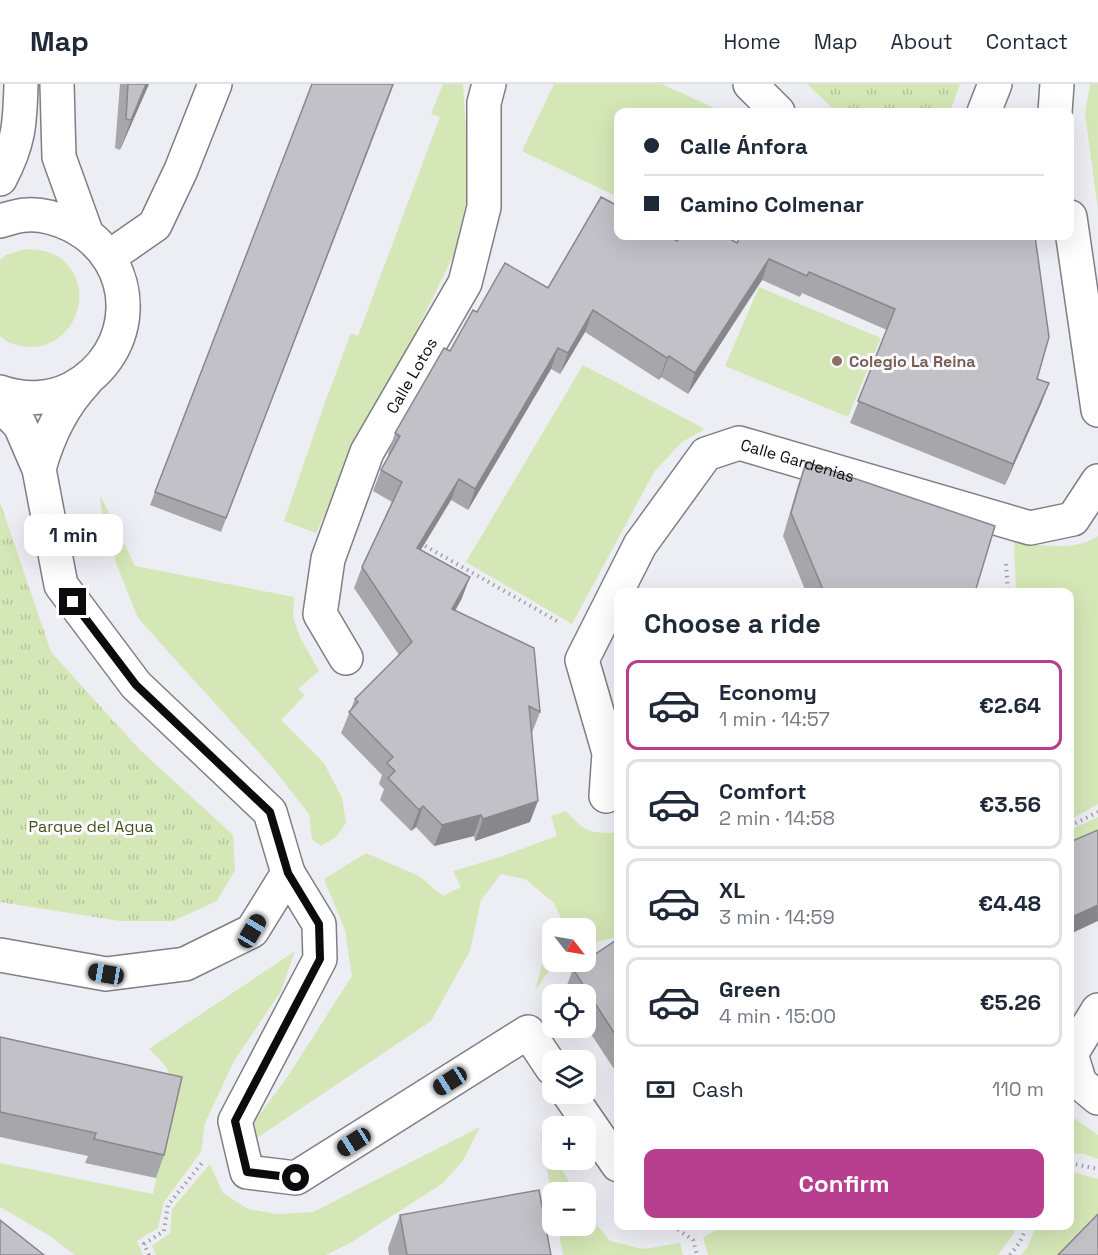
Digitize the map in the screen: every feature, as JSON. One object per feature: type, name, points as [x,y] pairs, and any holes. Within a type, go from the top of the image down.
[{"type":"street","points":[[0,179],[11,158],[20,126],[21,84]]},
{"type":"street","points":[[39,469],[59,417],[112,350],[120,332],[123,306],[120,280],[109,257],[86,232],[58,158],[57,84]]},
{"type":"street","points":[[109,257],[155,225],[181,170],[215,84]]},
{"type":"street","name":"Calle Lotos","points":[[346,658],[320,614],[328,559],[367,452],[465,283],[484,207],[484,103],[489,84]]},
{"type":"street","points":[[750,84],[774,108]]},
{"type":"street","points":[[986,108],[995,84]]},
{"type":"street","points":[[1055,108],[1057,84]]},
{"type":"street","points":[[0,221],[27,215],[58,219],[86,232]]},
{"type":"street","points":[[1073,240],[1098,410]]},
{"type":"street","points":[[0,392],[14,397],[38,398],[62,393],[83,383],[100,367]]},
{"type":"street","points":[[0,405],[20,425],[39,469],[61,585],[136,685],[270,812],[288,873],[319,924],[320,959],[235,1121],[247,1172],[296,1178],[528,1032],[542,1053]]},
{"type":"street","name":"Calle Gardenias","points":[[618,588],[640,545],[706,454],[739,443],[1030,528],[1072,519],[1098,481]]},
{"type":"street","name":"Calle Gardenias","points":[[606,795],[609,753],[582,660],[614,597]]},
{"type":"street","points":[[0,955],[106,974],[185,964],[252,931],[288,873]]},
{"type":"street","points":[[1074,1049],[1098,1010]]},
{"type":"street","points":[[1074,1064],[1080,1083],[1098,1098]]},
{"type":"street","points":[[576,1104],[614,1159]]},
{"type":"path","points":[[414,540],[560,622]]},
{"type":"path","points":[[1074,824],[1098,812]]},
{"type":"path","points":[[149,1255],[144,1244],[164,1231],[168,1205],[206,1159]]},
{"type":"path","points":[[1074,1164],[1098,1169]]},
{"type":"path","points":[[679,1230],[693,1240],[697,1255]]},
{"type":"path","points":[[1010,1255],[1025,1230]]},
{"type":"green space","points":[[443,84],[463,84],[468,163],[466,203],[455,252],[398,369],[361,437],[316,533],[284,521],[351,333],[358,336],[440,117],[431,114]]},
{"type":"green space","points":[[554,84],[662,84],[714,108],[614,108],[614,195],[522,151]]},
{"type":"green space","points":[[807,84],[960,84],[951,108],[832,108]]},
{"type":"green space","points":[[1090,84],[1098,84],[1098,210],[1085,113]]},
{"type":"green space","points":[[26,249],[56,255],[74,274],[79,288],[79,302],[68,328],[58,338],[44,345],[29,347],[10,343],[0,336],[0,260],[6,255]]},
{"type":"green space","points":[[759,287],[881,338],[848,417],[725,366]]},
{"type":"green space","points":[[583,365],[705,429],[682,442],[654,472],[572,624],[466,562]]},
{"type":"green space","points":[[100,495],[135,566],[294,597],[293,617],[300,637],[319,671],[298,689],[305,695],[281,720],[324,763],[342,798],[346,823],[336,837],[321,846],[312,839],[309,814],[272,767],[138,618],[116,563],[101,508]]},
{"type":"green space","name":"Parque del Agua","points":[[0,502],[51,652],[140,750],[233,835],[235,870],[217,901],[173,921],[120,921],[0,902]]},
{"type":"green space","points":[[1098,536],[1098,804],[1074,818],[1074,588],[1016,588],[1014,542],[1068,546],[1089,541]]},
{"type":"green space","points":[[566,811],[584,828],[600,833],[614,833],[614,938],[596,942],[596,918],[561,918],[554,903],[525,879],[501,874],[481,900],[470,951],[431,1021],[257,1138],[249,1129],[288,1076],[352,976],[345,930],[324,879],[366,853],[419,876],[443,896],[461,887],[453,871],[557,836],[551,816]]},
{"type":"green space","points":[[1098,817],[1098,846],[1074,856],[1074,828]]},
{"type":"green space","points":[[295,951],[281,991],[234,1061],[205,1123],[201,1152],[164,1202],[158,1228],[137,1241],[143,1255],[75,1255],[50,1236],[0,1207],[0,1163],[153,1194],[170,1119],[172,1090],[168,1070],[149,1049]]},
{"type":"green space","points":[[542,964],[542,972],[548,972],[535,991]]},
{"type":"green space","points":[[1074,1118],[1098,1135],[1098,1159],[1074,1153]]},
{"type":"green space","points":[[480,1127],[463,1161],[443,1183],[350,1243],[326,1255],[156,1255],[152,1246],[170,1233],[172,1209],[210,1164],[223,1193],[248,1209],[277,1214],[313,1212]]},
{"type":"green space","points":[[547,1170],[562,1170],[569,1182],[549,1182]]},
{"type":"green space","points":[[1074,1173],[1098,1179],[1098,1232],[1072,1255],[1021,1255],[1027,1248],[1034,1230],[1074,1230]]},
{"type":"green space","points":[[596,1224],[610,1241],[643,1249],[680,1243],[683,1255],[563,1255],[560,1236],[596,1236]]},
{"type":"green space","points":[[716,1230],[1015,1230],[998,1255],[708,1255],[703,1237]]},
{"type":"building","points":[[128,84],[146,84],[131,120],[126,119]]},
{"type":"building","points":[[312,84],[393,84],[226,518],[155,492]]},
{"type":"building","points":[[601,197],[614,204],[614,240],[732,240],[737,243],[738,240],[1036,240],[1049,337],[1037,379],[1049,383],[1013,464],[858,401],[895,309],[809,272],[807,276],[769,259],[695,373],[669,356],[667,358],[593,310],[568,353],[558,348],[475,489],[459,479],[417,548],[470,577],[452,609],[534,648],[540,712],[529,706],[538,801],[483,819],[481,815],[442,825],[423,806],[419,810],[388,778],[395,771],[387,763],[393,757],[349,712],[358,702],[355,699],[412,642],[362,567],[402,482],[381,470],[400,436],[395,433],[444,348],[450,351],[473,310],[477,312],[505,263],[548,288]]},
{"type":"building","points":[[806,462],[995,526],[976,588],[822,588],[791,513]]},
{"type":"building","points":[[1098,830],[1098,905],[1074,916],[1074,840]]},
{"type":"building","points":[[614,942],[614,1033],[596,1005],[596,984],[583,984],[575,972],[596,972],[596,954]]},
{"type":"building","points":[[0,1037],[182,1077],[164,1155],[94,1139],[96,1133],[0,1112]]},
{"type":"building","points":[[539,1190],[542,1206],[542,1236],[547,1236],[551,1255],[407,1255],[400,1215]]},
{"type":"building","points":[[1098,1214],[1098,1255],[1058,1255]]},
{"type":"building","points":[[0,1220],[44,1255],[0,1255]]},
{"type":"place","name":"Colegio La Reina","points":[[837,361]]},
{"type":"route","points":[[73,602],[136,685],[270,812],[288,873],[319,924],[320,959],[235,1121],[247,1172],[296,1178]]}]
